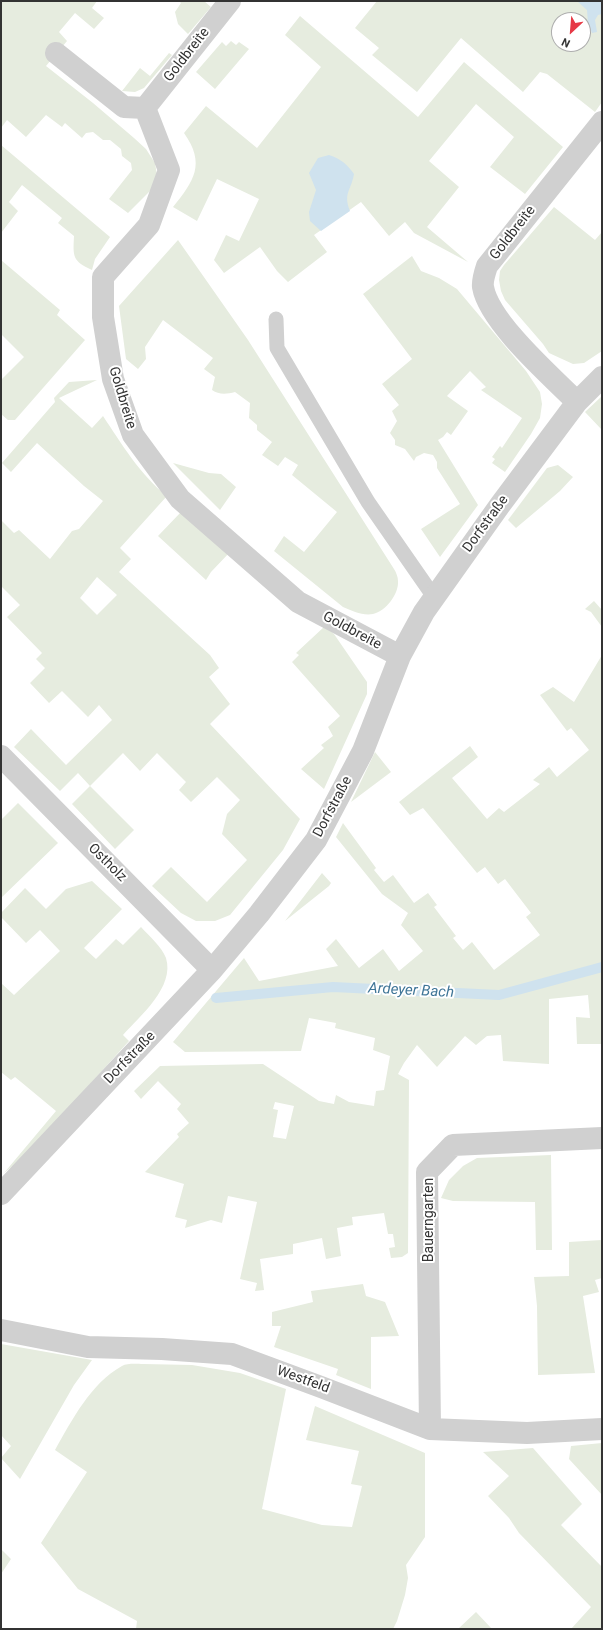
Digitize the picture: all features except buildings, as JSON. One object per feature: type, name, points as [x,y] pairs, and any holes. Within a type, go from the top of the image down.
[{"type":"street","name":"Goldbreite","points":[[230,1],[145,108],[169,170],[149,225],[103,277],[103,317],[113,379],[132,435],[180,499],[298,602],[400,656]]},
{"type":"street","points":[[56,54],[124,107],[145,108]]},
{"type":"street","name":"Goldbreite","points":[[577,402],[502,325],[489,305],[482,285],[487,266],[602,122]]},
{"type":"street","name":"Dorfstraße","points":[[1,1194],[212,970],[259,914],[316,840],[363,751],[400,656],[424,612],[500,505],[577,402],[602,377]]},
{"type":"street","name":"Ostholz","points":[[1,756],[212,970]]},
{"type":"street","name":"Bauerngarten","points":[[430,1429],[427,1172],[452,1145],[602,1138]]},
{"type":"street","name":"Westfeld","points":[[1,1330],[88,1347],[162,1349],[232,1354],[321,1386],[430,1429],[527,1433],[602,1429]]},
{"type":"lane","points":[[276,319],[277,348],[368,502],[434,597]]},
{"type":"shaded area","points":[[1,1],[97,1],[92,8],[104,18],[94,29],[75,13],[59,32],[67,41],[46,66],[134,138],[146,149],[155,163],[157,175],[152,189],[128,213],[109,199],[132,170],[131,163],[122,156],[121,149],[110,140],[103,140],[93,132],[86,133],[82,138],[65,123],[62,127],[46,115],[26,137],[7,120],[1,128]]},
{"type":"shaded area","points":[[179,1],[204,1],[211,7],[188,34],[178,24],[175,12],[181,3]]},
{"type":"shaded area","points":[[377,1],[602,1],[602,102],[595,112],[547,74],[540,72],[523,92],[461,38],[417,92],[372,55],[379,48],[355,28]]},
{"type":"shaded area","points":[[300,16],[418,117],[464,62],[563,147],[525,194],[490,167],[514,137],[476,104],[429,161],[459,187],[427,227],[468,262],[414,233],[405,222],[389,236],[361,202],[314,235],[327,252],[288,282],[277,271],[260,247],[224,273],[214,260],[226,235],[239,241],[259,199],[217,179],[197,221],[173,207],[187,189],[195,172],[195,154],[184,133],[206,106],[257,148],[321,67],[285,35]]},
{"type":"shaded area","points":[[231,41],[236,45],[239,42],[249,49],[215,89],[196,72],[222,42],[226,46]]},
{"type":"shaded area","points":[[169,53],[172,55],[144,88],[135,92],[122,91],[140,68],[150,76]]},
{"type":"shaded area","points":[[1,145],[110,237],[95,259],[92,270],[77,261],[74,253],[74,236],[58,223],[62,218],[22,185],[9,202],[18,211],[1,233]]},
{"type":"shaded area","points":[[554,207],[595,240],[602,232],[602,351],[584,363],[573,364],[549,353],[505,300],[501,291],[499,280],[500,271]]},
{"type":"shaded area","points":[[178,240],[248,340],[395,570],[398,579],[398,586],[394,596],[387,606],[378,612],[373,614],[358,613],[343,607],[274,551],[284,536],[304,552],[337,512],[292,475],[298,465],[285,457],[278,466],[262,455],[272,442],[257,430],[257,425],[249,418],[250,403],[235,392],[223,394],[212,390],[215,377],[204,369],[213,358],[163,320],[145,347],[146,359],[138,369],[126,359],[119,306]]},
{"type":"shaded area","points":[[412,256],[421,271],[439,278],[457,289],[526,371],[540,392],[542,404],[540,418],[505,472],[492,463],[495,459],[492,457],[500,446],[502,448],[522,418],[481,390],[486,387],[470,371],[447,396],[468,411],[451,435],[447,432],[438,440],[478,505],[440,557],[421,529],[460,504],[437,468],[437,462],[433,455],[424,453],[416,457],[414,461],[405,449],[395,445],[395,440],[390,433],[397,421],[392,411],[399,405],[382,384],[412,359],[363,294]]},
{"type":"shaded area","points":[[1,260],[60,310],[57,315],[85,340],[15,420],[8,420],[1,414],[1,380],[24,357],[1,334]]},
{"type":"shaded area","points":[[97,380],[59,398],[92,428],[103,416],[140,469],[167,496],[120,548],[131,559],[119,572],[210,655],[219,668],[209,677],[230,704],[210,724],[300,819],[283,850],[230,915],[215,921],[196,921],[181,913],[152,886],[171,867],[207,902],[247,860],[222,834],[227,814],[240,800],[217,777],[191,802],[179,790],[186,782],[157,753],[140,771],[123,753],[90,786],[78,773],[60,791],[14,747],[31,729],[66,765],[112,720],[99,705],[88,717],[62,691],[49,703],[30,683],[45,668],[36,659],[42,653],[7,617],[20,605],[1,586],[1,520],[14,533],[19,530],[50,559],[72,531],[79,529],[103,501],[84,486],[37,443],[11,472],[2,463],[55,402],[54,398],[69,382]],"holes":[[[97,577],[117,595],[97,615],[80,598]]]},
{"type":"shaded area","points":[[602,396],[602,430],[585,412]]},
{"type":"shaded area","points":[[173,463],[209,473],[221,474],[236,487],[220,510]]},
{"type":"shaded area","points":[[558,465],[573,477],[560,491],[516,528],[508,520],[547,468]]},
{"type":"shaded area","points":[[181,512],[230,552],[211,572],[206,580],[158,536]]},
{"type":"shaded area","points":[[594,601],[602,610],[602,627],[591,612],[585,609]]},
{"type":"shaded area","points":[[325,626],[334,634],[367,682],[367,694],[324,789],[301,769],[324,748],[321,745],[333,736],[328,727],[340,716],[292,662],[299,655],[296,653]]},
{"type":"shaded area","points":[[602,655],[602,1044],[577,1044],[576,1017],[590,1018],[588,995],[549,999],[549,1064],[503,1061],[501,1035],[487,1036],[476,1045],[465,1036],[437,1067],[417,1045],[398,1074],[409,1080],[408,1253],[402,1257],[391,1258],[389,1248],[395,1247],[393,1234],[388,1234],[384,1213],[352,1217],[353,1225],[337,1228],[341,1256],[326,1259],[322,1238],[293,1244],[293,1254],[260,1259],[264,1290],[255,1291],[257,1283],[240,1279],[257,1202],[228,1196],[222,1223],[211,1220],[185,1228],[187,1220],[175,1217],[184,1184],[145,1172],[179,1137],[177,1134],[189,1123],[177,1109],[181,1104],[158,1081],[141,1099],[134,1091],[160,1066],[263,1064],[319,1101],[334,1104],[336,1095],[349,1102],[374,1106],[376,1091],[384,1090],[390,1056],[373,1050],[375,1038],[335,1028],[336,1023],[309,1018],[301,1051],[185,1052],[173,1042],[244,958],[259,981],[338,966],[326,949],[336,939],[359,968],[383,949],[399,971],[423,951],[401,925],[408,913],[382,894],[336,837],[343,823],[376,868],[374,870],[384,882],[393,875],[414,903],[428,893],[437,905],[434,907],[456,936],[453,938],[463,950],[472,942],[494,970],[540,935],[526,917],[531,913],[505,879],[498,884],[485,867],[477,873],[423,808],[410,815],[399,802],[470,746],[478,757],[452,778],[487,819],[499,808],[504,812],[540,784],[533,780],[549,767],[557,777],[589,750],[571,728],[567,731],[540,695],[553,687],[574,702]],"holes":[[[275,1102],[294,1106],[286,1139],[273,1137],[278,1110],[273,1109]]]},
{"type":"shaded area","points":[[375,752],[391,772],[351,802]]},
{"type":"shaded area","points":[[90,786],[134,830],[115,849],[72,804]]},
{"type":"shaded area","points":[[18,803],[58,843],[1,898],[1,820]]},
{"type":"shaded area","points":[[322,873],[331,883],[329,886],[285,921]]},
{"type":"shaded area","points":[[92,881],[122,909],[84,948],[96,959],[116,939],[123,945],[141,927],[158,946],[166,958],[167,969],[165,980],[161,990],[154,1000],[123,1035],[129,1041],[25,1156],[4,1173],[56,1111],[15,1077],[11,1080],[1,1072],[1,983],[14,995],[60,951],[40,930],[26,943],[1,917],[1,913],[25,888],[46,909],[66,889]]},
{"type":"shaded area","points":[[551,1155],[552,1250],[536,1250],[535,1202],[453,1201],[441,1198],[449,1180],[463,1166],[477,1158]]},
{"type":"shaded area","points":[[602,1240],[602,1278],[595,1280],[599,1292],[583,1296],[595,1373],[538,1375],[537,1306],[534,1277],[569,1276],[569,1242]]},
{"type":"shaded area","points":[[363,1284],[366,1296],[385,1302],[399,1336],[371,1337],[371,1389],[336,1375],[338,1369],[274,1347],[281,1326],[272,1326],[272,1312],[313,1302],[311,1291]]},
{"type":"shaded area","points":[[1,1344],[92,1360],[74,1385],[20,1479],[1,1458],[11,1446],[1,1435]]},
{"type":"shaded area","points":[[124,1365],[192,1365],[240,1373],[286,1389],[262,1509],[322,1525],[352,1527],[362,1486],[351,1484],[359,1451],[306,1440],[315,1406],[425,1453],[425,1537],[406,1565],[408,1578],[405,1595],[393,1629],[136,1629],[137,1621],[78,1589],[41,1543],[87,1472],[55,1450],[75,1415],[92,1392],[111,1373]]},
{"type":"shaded area","points":[[602,1443],[602,1495],[569,1459],[571,1446]]},
{"type":"shaded area","points":[[533,1448],[582,1504],[561,1525],[602,1567],[602,1629],[571,1629],[591,1607],[519,1533],[509,1518],[488,1496],[509,1476],[483,1452]]},
{"type":"shaded area","points":[[1,1549],[11,1559],[1,1574]]},
{"type":"shaded area","points":[[476,1612],[492,1629],[458,1629]]},
{"type":"water","points":[[577,1],[602,1],[602,14],[598,15],[595,20],[597,32],[592,33],[591,12],[587,12],[587,10]]},
{"type":"water","points":[[329,155],[343,162],[354,174],[347,196],[350,211],[321,231],[310,221],[309,212],[316,190],[309,173],[318,158]]},
{"type":"waterway","name":"Ardeyer Bach","points":[[216,998],[333,987],[499,995],[602,967]]}]
